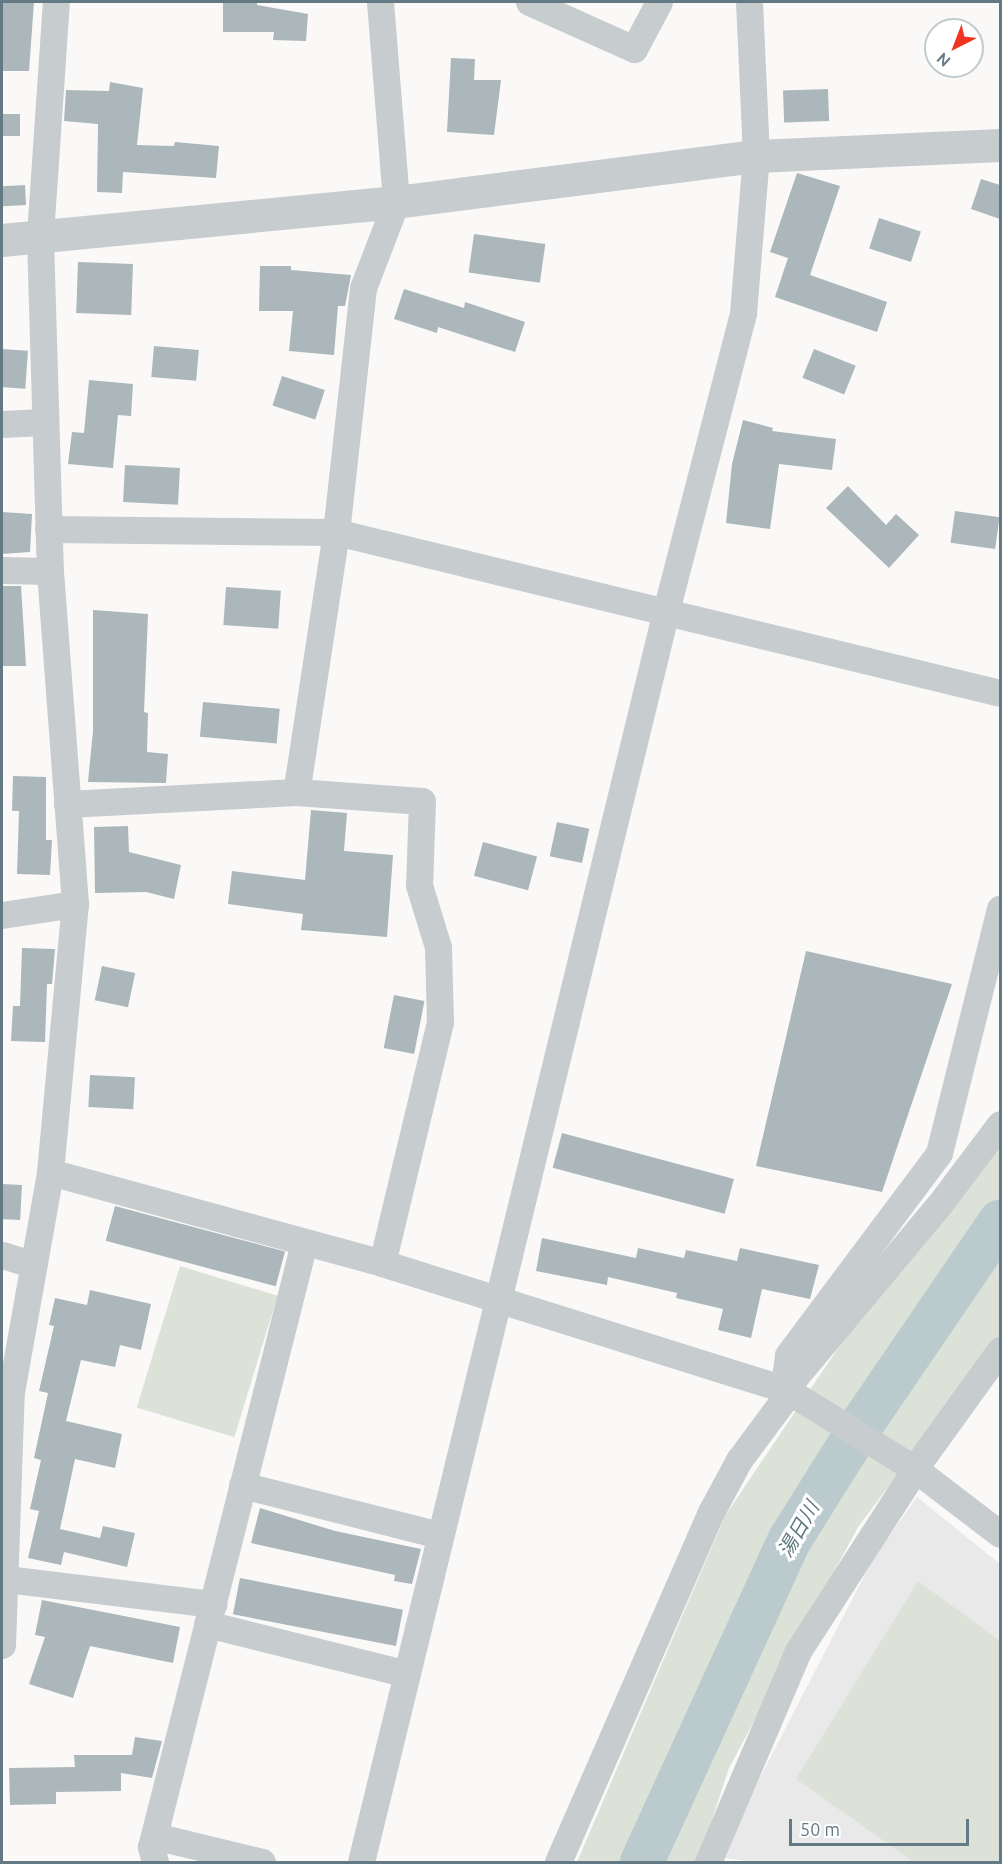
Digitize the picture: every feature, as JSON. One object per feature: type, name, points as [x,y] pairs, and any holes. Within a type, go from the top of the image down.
[{"type":"street","points":[[2,1645],[11,1392],[50,1172],[75,904],[50,571],[40,235],[56,2]]},
{"type":"street","points":[[296,792],[336,532],[363,288],[396,202],[380,2]]},
{"type":"street","points":[[529,2],[634,49],[659,2]]},
{"type":"street","points":[[361,1863],[666,611],[743,313],[756,156],[749,2]]},
{"type":"street","points":[[2,240],[396,202],[756,156],[1000,145]]},
{"type":"street","points":[[2,424],[44,422]]},
{"type":"street","points":[[48,529],[336,532],[1000,693]]},
{"type":"street","points":[[2,570],[50,571]]},
{"type":"street","points":[[67,804],[296,792],[422,801],[419,885],[438,947],[440,1022],[382,1263]]},
{"type":"street","points":[[2,915],[75,904]]},
{"type":"street","points":[[791,1393],[788,1355],[939,1153],[1000,909]]},
{"type":"street","points":[[558,1863],[711,1512],[739,1460],[1000,1124]]},
{"type":"street","points":[[50,1172],[382,1263],[791,1393],[909,1466],[1000,1534]]},
{"type":"street","points":[[262,1863],[154,1850],[210,1614],[304,1242]]},
{"type":"street","points":[[2,1255],[32,1264]]},
{"type":"street","points":[[708,1863],[798,1651],[909,1466],[1000,1350]]},
{"type":"street","points":[[242,1485],[440,1535]]},
{"type":"street","points":[[6,1579],[210,1614],[407,1674]]},
{"type":"shaded area","points":[[1000,1120],[1000,1338],[858,1527],[729,1768],[698,1862],[577,1862],[725,1516],[921,1225]]},
{"type":"shaded area","points":[[180,1266],[278,1296],[234,1437],[137,1408]]},
{"type":"shaded area","points":[[917,1497],[1000,1564],[1000,1862],[754,1862],[719,1857],[873,1559]]},
{"type":"shaded area","points":[[918,1581],[1000,1641],[1000,1862],[914,1862],[796,1779]]},
{"type":"building","points":[[2,2],[34,2],[29,71],[2,71]]},
{"type":"building","points":[[223,2],[257,2],[257,5],[308,14],[306,41],[273,40],[274,32],[223,32]]},
{"type":"building","points":[[451,58],[475,59],[474,80],[501,80],[494,135],[447,132]]},
{"type":"building","points":[[110,82],[143,88],[137,145],[174,146],[175,142],[219,146],[216,178],[123,172],[122,193],[97,192],[98,124],[64,121],[66,90],[109,91]]},
{"type":"building","points":[[828,89],[829,121],[784,123],[783,91]]},
{"type":"building","points":[[2,114],[20,114],[20,136],[2,136]]},
{"type":"building","points":[[797,173],[840,186],[810,275],[887,302],[877,332],[775,297],[788,258],[770,252]]},
{"type":"building","points":[[981,179],[1000,185],[1000,219],[971,209]]},
{"type":"building","points":[[25,185],[26,205],[3,206],[2,186]]},
{"type":"building","points":[[879,218],[921,232],[911,262],[869,248]]},
{"type":"building","points":[[474,234],[545,244],[540,283],[469,273]]},
{"type":"building","points":[[78,262],[133,264],[131,315],[76,313]]},
{"type":"building","points":[[260,266],[291,266],[291,270],[351,275],[345,306],[338,306],[334,355],[289,351],[293,311],[259,311]]},
{"type":"building","points":[[404,289],[464,308],[465,302],[525,322],[515,352],[438,327],[437,333],[394,319]]},
{"type":"building","points":[[154,346],[199,350],[196,381],[151,377]]},
{"type":"building","points":[[2,349],[28,351],[25,389],[2,387]]},
{"type":"building","points":[[814,349],[856,366],[844,395],[802,378]]},
{"type":"building","points":[[282,376],[325,390],[315,419],[272,405]]},
{"type":"building","points":[[89,380],[133,384],[131,416],[118,415],[113,468],[68,464],[72,432],[84,433]]},
{"type":"building","points":[[743,420],[773,428],[772,431],[836,439],[832,470],[779,464],[770,529],[726,523],[732,464]]},
{"type":"building","points":[[125,465],[180,468],[178,505],[123,502]]},
{"type":"building","points":[[848,486],[886,525],[896,514],[919,535],[889,568],[826,508]]},
{"type":"building","points":[[955,511],[1000,517],[995,549],[951,543]]},
{"type":"building","points":[[2,512],[32,514],[30,552],[2,554]]},
{"type":"building","points":[[2,586],[21,586],[26,666],[2,666]]},
{"type":"building","points":[[226,587],[281,591],[278,629],[223,625]]},
{"type":"building","points":[[93,610],[148,614],[144,712],[148,713],[147,752],[168,754],[166,783],[88,782],[93,731]]},
{"type":"building","points":[[203,702],[280,709],[277,744],[200,737]]},
{"type":"building","points":[[13,776],[46,777],[46,840],[52,840],[50,875],[17,874],[19,811],[12,811]]},
{"type":"building","points":[[311,810],[347,813],[344,851],[393,855],[387,937],[301,930],[303,914],[228,904],[232,871],[305,880]]},
{"type":"building","points":[[557,822],[589,829],[582,863],[550,856]]},
{"type":"building","points":[[128,826],[129,852],[181,865],[174,899],[146,892],[95,893],[94,827]]},
{"type":"building","points":[[483,842],[537,856],[528,890],[474,876]]},
{"type":"building","points":[[22,948],[55,949],[52,984],[47,984],[45,1042],[11,1041],[13,1006],[20,1006]]},
{"type":"building","points":[[806,951],[952,984],[882,1192],[756,1166]]},
{"type":"building","points":[[102,966],[135,973],[128,1007],[95,1000]]},
{"type":"building","points":[[394,995],[424,1001],[414,1054],[384,1048]]},
{"type":"building","points":[[90,1075],[135,1077],[133,1109],[88,1107]]},
{"type":"building","points":[[562,1133],[734,1179],[725,1214],[553,1168]]},
{"type":"building","points":[[2,1184],[22,1185],[20,1220],[2,1219]]},
{"type":"building","points":[[115,1206],[285,1252],[276,1286],[106,1241]]},
{"type":"building","points":[[542,1238],[636,1258],[638,1248],[684,1258],[686,1250],[737,1261],[740,1248],[819,1265],[810,1299],[762,1289],[751,1338],[718,1330],[723,1309],[676,1298],[677,1293],[608,1277],[607,1285],[536,1271]]},
{"type":"building","points":[[90,1290],[151,1304],[141,1350],[120,1345],[115,1367],[81,1360],[66,1421],[122,1434],[115,1468],[75,1459],[60,1529],[100,1538],[103,1526],[135,1533],[127,1567],[64,1552],[61,1565],[28,1558],[39,1511],[30,1509],[41,1460],[34,1458],[48,1393],[39,1391],[54,1326],[49,1325],[55,1298],[87,1305]]},
{"type":"building","points":[[260,1508],[335,1531],[421,1549],[412,1584],[394,1581],[395,1575],[251,1543]]},
{"type":"building","points":[[240,1578],[403,1610],[396,1646],[233,1614]]},
{"type":"building","points":[[42,1600],[180,1627],[173,1663],[90,1646],[73,1698],[29,1684],[45,1637],[35,1635]]},
{"type":"building","points":[[135,1737],[162,1741],[152,1778],[121,1773],[121,1791],[56,1792],[56,1804],[10,1805],[9,1768],[75,1767],[74,1755],[132,1755]]},
{"type":"waterway","name":"湯日川","points":[[642,1862],[789,1541],[862,1424],[1000,1222]]}]
